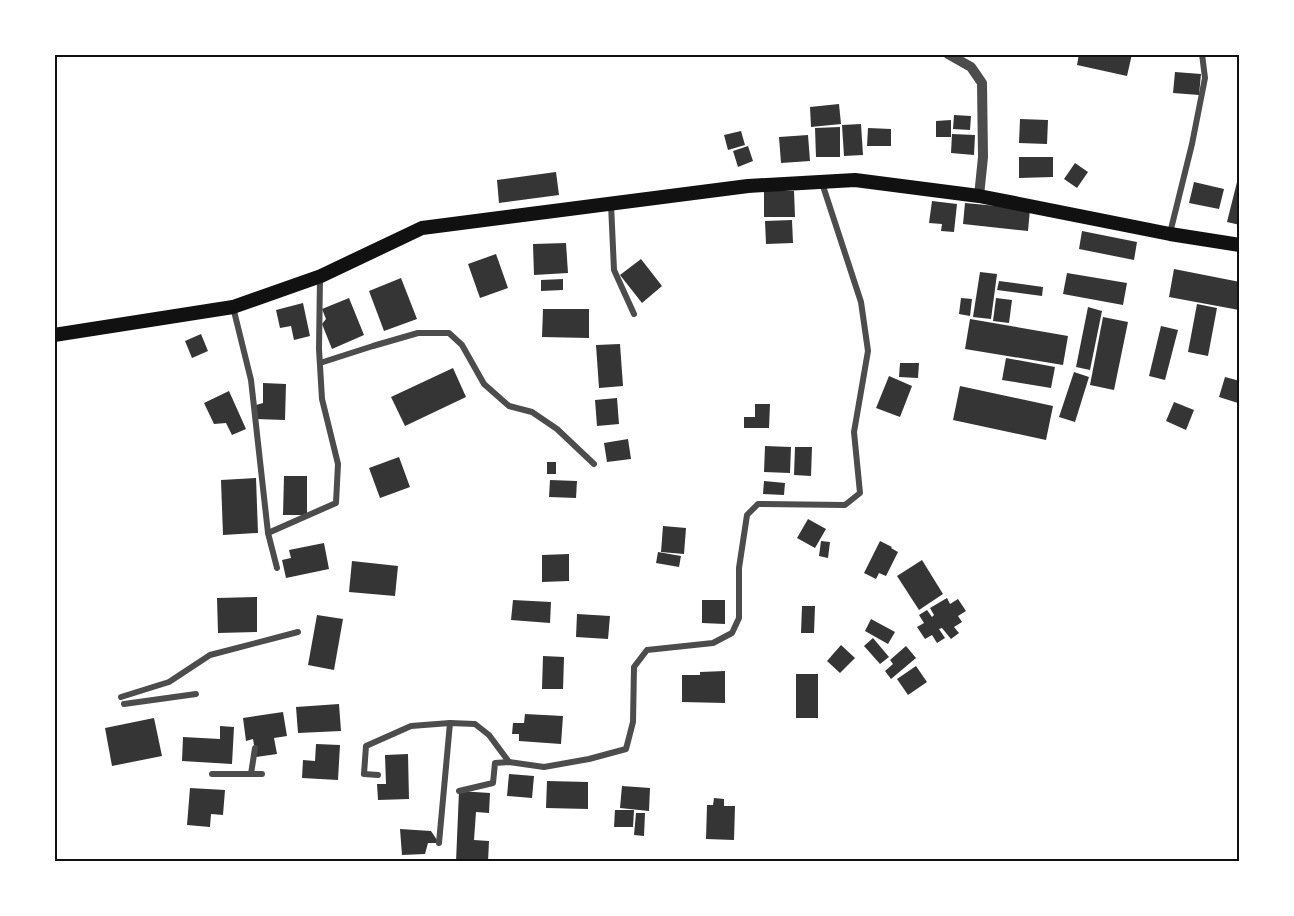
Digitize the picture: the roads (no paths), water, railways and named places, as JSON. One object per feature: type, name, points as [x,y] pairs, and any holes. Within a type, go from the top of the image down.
[{"type":"highway","points":[[54,335],[233,307],[321,276],[422,228],[748,186],[855,180],[979,196],[1170,234],[1240,245]]},
{"type":"street","points":[[948,54],[971,68],[982,83],[983,157],[979,196]]},
{"type":"street","points":[[1170,234],[1205,78],[1202,54]]},
{"type":"street","points":[[459,791],[493,783],[495,763],[509,762],[544,767],[589,759],[626,748],[633,722],[634,667],[647,650],[713,643],[732,633],[739,618],[739,568],[747,514],[758,504],[845,505],[860,493],[854,432],[868,351],[861,302],[822,182]]},
{"type":"street","points":[[611,203],[614,270],[634,314]]},
{"type":"street","points":[[268,533],[336,503],[338,464],[322,399],[321,276]]},
{"type":"street","points":[[233,307],[251,380],[268,533],[277,568]]},
{"type":"street","points":[[320,363],[418,333],[448,333],[462,345],[484,384],[509,406],[532,412],[557,429],[594,464]]},
{"type":"street","points":[[196,694],[123,701],[170,682],[210,655],[298,632]]},
{"type":"street","points":[[439,843],[450,723]]},
{"type":"street","points":[[378,775],[364,774],[366,746],[411,726],[475,724],[489,735],[509,762]]},
{"type":"street","points":[[251,774],[255,748]]},
{"type":"street","points":[[212,774],[262,774]]}]
